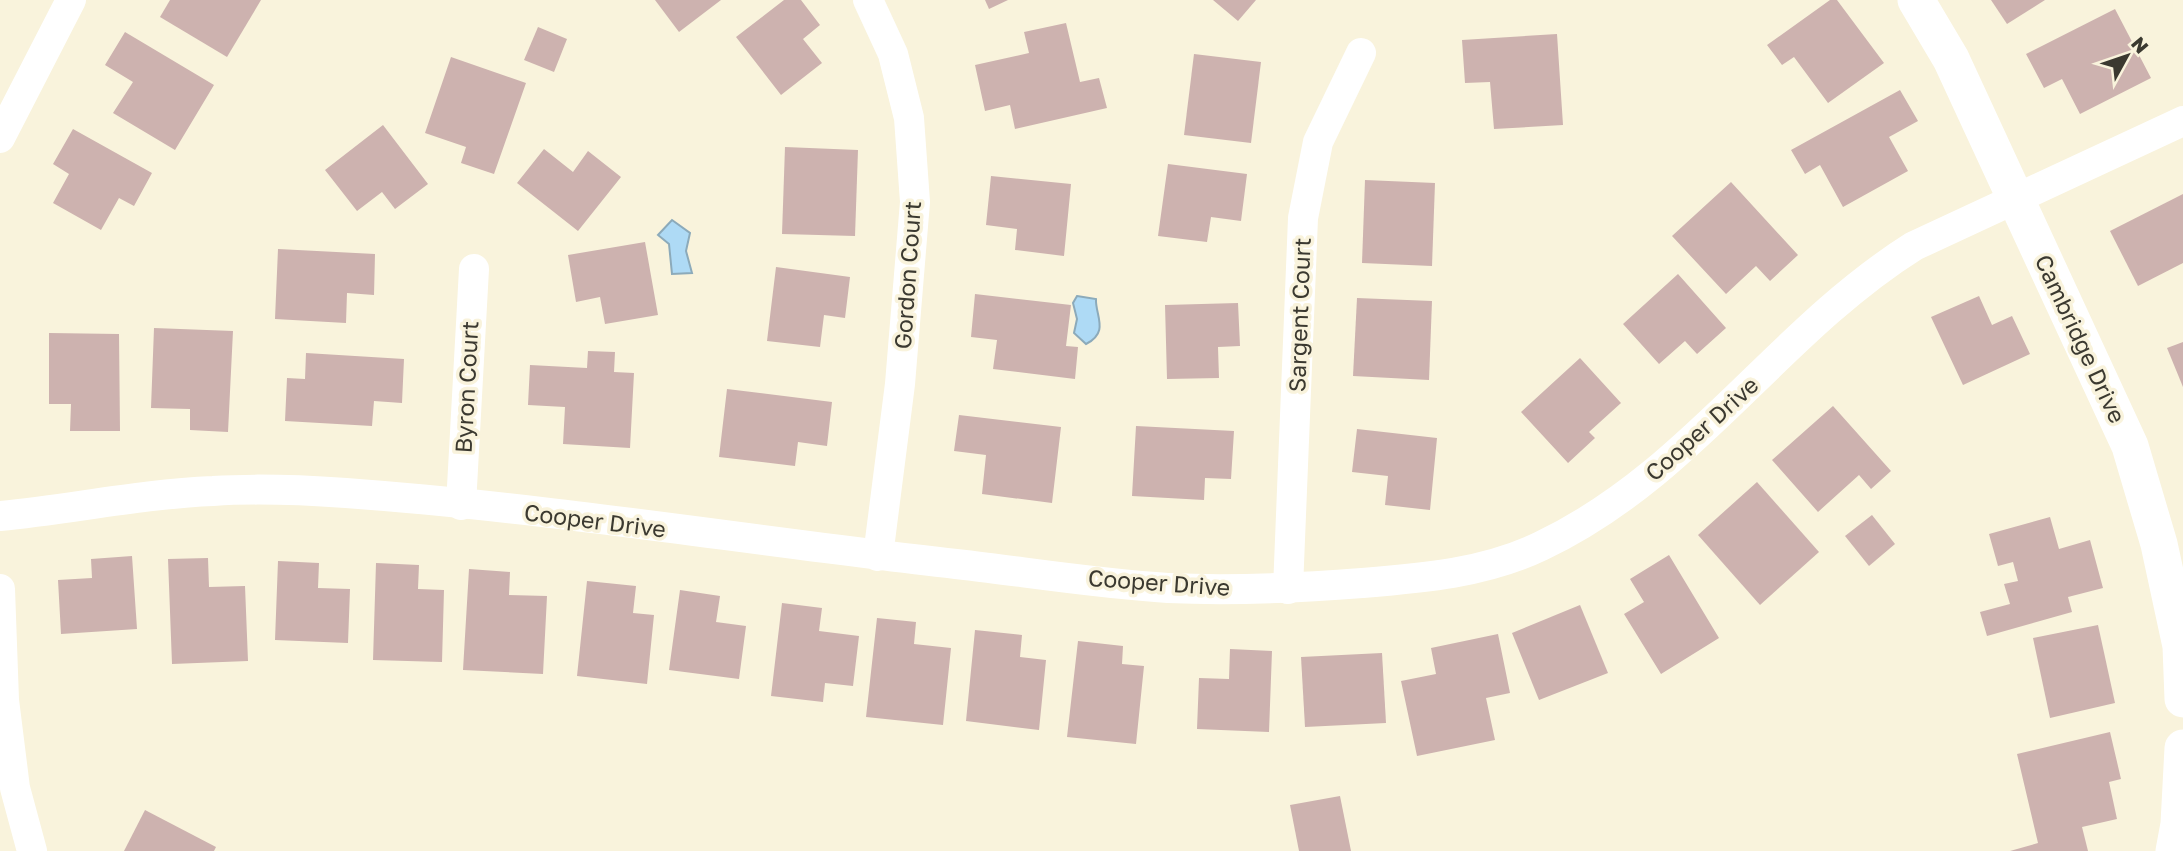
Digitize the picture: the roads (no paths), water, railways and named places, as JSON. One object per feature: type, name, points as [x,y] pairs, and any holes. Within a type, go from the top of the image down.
[{"type":"street","points":[[0,138],[71,0]]},
{"type":"street","name":"Gordon Court","points":[[868,0],[893,54],[909,117],[915,202],[900,384],[878,556]]},
{"type":"street","name":"Cambridge Drive","points":[[1916,0],[1951,59],[2130,446],[2159,544],[2181,646],[2183,699]]},
{"type":"street","name":"Sargent Court","points":[[1288,589],[1303,218],[1318,142],[1361,53]]},
{"type":"street","name":"Cooper Drive","points":[[0,516],[159,495],[269,489],[461,505],[1167,588],[1288,589],[1426,578],[1486,567],[1548,542],[1588,520],[1633,489],[1691,442],[1833,305],[1875,271],[1914,246],[2183,121]]},
{"type":"street","name":"Byron Court","points":[[461,505],[474,269]]},
{"type":"street","points":[[0,589],[4,700],[15,788],[32,851]]},
{"type":"street","points":[[2174,851],[2179,824],[2183,748]]},
{"type":"water","points":[[672,220],[690,233],[686,251],[692,273],[672,274],[669,244],[658,235]]},
{"type":"water","points":[[1077,296],[1096,299],[1100,323],[1098,334],[1086,344],[1074,333],[1077,319],[1073,303]]}]
